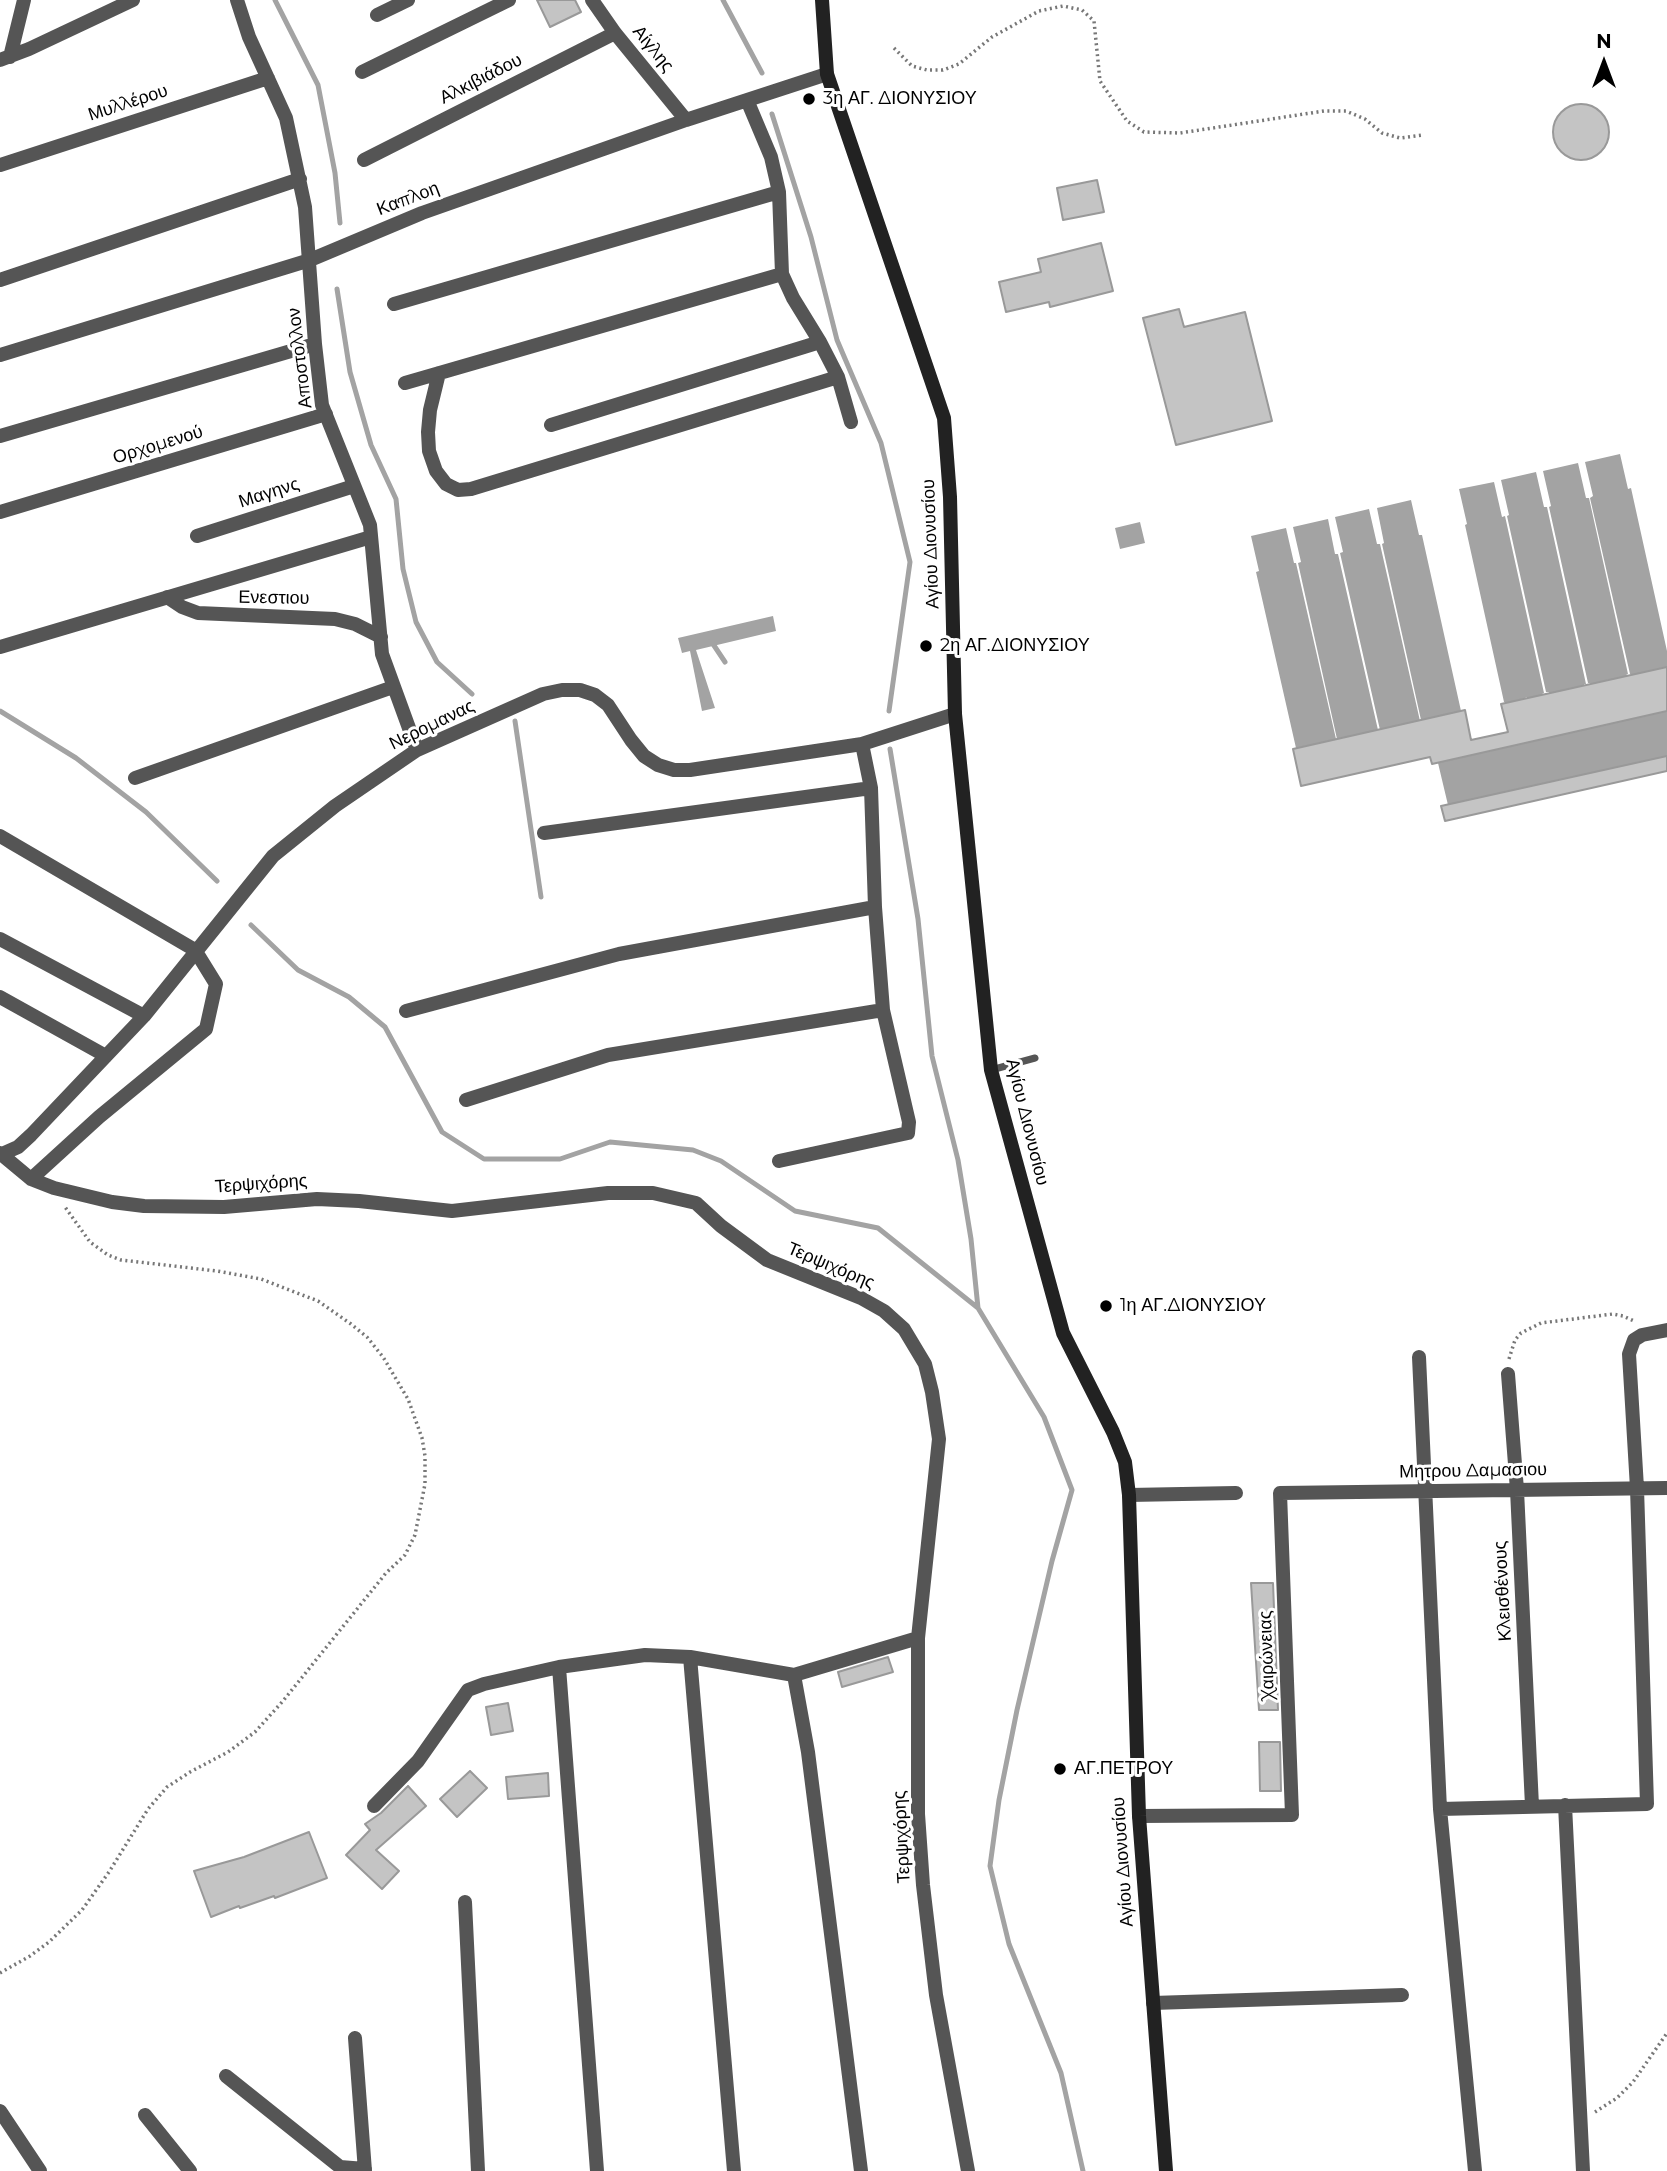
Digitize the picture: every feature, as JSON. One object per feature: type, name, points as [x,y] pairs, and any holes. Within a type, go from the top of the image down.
[{"type":"street","points":[[5,59],[24,0]]},
{"type":"street","points":[[5,59],[133,0]]},
{"type":"street","name":"Αποστολλον","points":[[237,0],[249,37],[286,118],[300,179],[310,260],[322,405],[370,525],[382,653],[417,750]]},
{"type":"street","points":[[377,15],[408,0]]},
{"type":"street","points":[[362,72],[509,0]]},
{"type":"street","name":"Αίγλης","points":[[592,0],[615,33],[686,120]]},
{"type":"street","name":"Αγίου Διονυσίου","points":[[822,0],[827,74],[944,418],[950,497],[955,714],[991,1070],[1063,1334],[1125,1461],[1129,1495],[1139,1816],[1166,2171]]},
{"type":"street","name":"Αλκιβιάδου","points":[[364,160],[615,33]]},
{"type":"street","name":"Καπλοη","points":[[0,355],[310,260],[422,213],[686,120],[827,74]]},
{"type":"street","name":"Μυλλέρου","points":[[0,165],[268,78]]},
{"type":"street","points":[[747,100],[771,157],[779,192],[782,274],[838,377],[851,422]]},
{"type":"street","points":[[0,279],[300,179]]},
{"type":"street","points":[[394,304],[779,192]]},
{"type":"street","points":[[405,383],[782,274]]},
{"type":"street","points":[[551,425],[820,342]]},
{"type":"street","points":[[0,436],[315,344]]},
{"type":"street","points":[[439,373],[430,411],[429,451],[436,471],[446,484],[458,490],[471,489],[838,377]]},
{"type":"street","name":"Ορχομενού","points":[[0,512],[326,414]]},
{"type":"street","name":"Μαγηνς","points":[[197,536],[354,486]]},
{"type":"street","name":"Ενεστιου","points":[[0,647],[371,537]]},
{"type":"street","name":"Ενεστιου","points":[[167,597],[198,613],[335,619],[355,624],[381,637]]},
{"type":"street","points":[[135,778],[393,687]]},
{"type":"street","name":"Νερομανας","points":[[1,1153],[18,1147],[31,1136],[144,1016],[260,871],[290,841],[346,798],[417,750],[543,694],[562,690],[580,690],[595,695],[608,705],[644,756],[658,765],[674,770],[690,770],[862,744],[955,714]]},
{"type":"street","points":[[779,1161],[908,1133],[909,1122],[883,1010],[875,906],[872,789],[862,744]]},
{"type":"street","points":[[544,833],[872,789]]},
{"type":"street","points":[[0,836],[195,950],[216,984],[206,1029],[99,1117],[31,1179]]},
{"type":"street","points":[[406,1010],[619,954],[875,906]]},
{"type":"street","points":[[0,939],[144,1016]]},
{"type":"street","points":[[0,997],[106,1056]]},
{"type":"street","points":[[466,1100],[608,1055],[883,1010]]},
{"type":"street","name":"Τερψιχόρης","points":[[1,1153],[31,1179],[58,1189],[144,1206],[224,1207],[317,1199],[452,1211],[608,1194],[653,1194],[696,1203],[720,1226],[767,1259],[861,1298],[884,1311],[904,1329],[925,1364],[939,1439],[918,1637],[918,1814],[936,1995],[968,2171]]},
{"type":"street","points":[[1440,1810],[1647,1804],[1637,1488],[1629,1354],[1634,1340],[1642,1335],[1667,1330]]},
{"type":"street","points":[[1419,1357],[1440,1810],[1475,2171]]},
{"type":"street","name":"Κλεισθένους","points":[[1508,1374],[1517,1490],[1532,1806]]},
{"type":"street","name":"Μητρου Δαμασιου","points":[[1280,1493],[1667,1488]]},
{"type":"street","points":[[1129,1495],[1236,1493]]},
{"type":"street","name":"Χαιρώνειας","points":[[1139,1816],[1292,1815],[1280,1493]]},
{"type":"street","points":[[374,1806],[418,1761],[468,1690],[484,1684],[559,1667],[645,1655],[690,1657],[794,1675],[918,1637]]},
{"type":"street","points":[[690,1657],[734,2171]]},
{"type":"street","points":[[559,1667],[597,2171]]},
{"type":"street","points":[[794,1675],[808,1752],[860,2171]]},
{"type":"street","points":[[1565,1805],[1583,2171]]},
{"type":"street","points":[[465,1902],[478,2171]]},
{"type":"street","points":[[1153,2003],[1402,1996]]},
{"type":"street","points":[[226,2076],[340,2167],[365,2170],[355,2038]]},
{"type":"street","points":[[0,2111],[40,2171]]},
{"type":"street","points":[[145,2115],[190,2171]]},
{"type":"lane","points":[[991,1070],[1035,1058]]},
{"type":"path","points":[[894,48],[912,66],[943,70],[959,64],[992,37],[1039,11],[1063,6],[1082,10],[1094,21],[1100,81],[1127,121],[1144,132],[1180,133],[1324,111],[1346,111],[1365,119],[1382,133],[1400,138],[1423,135]]},
{"type":"path","points":[[0,1973],[49,1942],[82,1910],[148,1809],[167,1787],[228,1752],[255,1732],[283,1701],[386,1573],[405,1555],[415,1535],[425,1484],[422,1438],[408,1399],[383,1357],[367,1337],[351,1324],[318,1301],[261,1279],[217,1271],[135,1263],[108,1255],[82,1233],[62,1203],[58,1189]]},
{"type":"path","points":[[1508,1374],[1508,1362],[1515,1340],[1531,1327],[1541,1323],[1613,1314],[1632,1320],[1638,1325],[1642,1335]]},
{"type":"path","points":[[1580,2118],[1617,2098],[1633,2082],[1667,2033]]},
{"type":"shaded area","points":[[1620,454],[1628,489],[1631,488],[1667,651],[1667,696],[1659,698],[1653,670],[1649,670],[1654,699],[1639,702],[1633,674],[1630,674],[1590,498],[1593,496],[1585,462]]},
{"type":"shaded area","points":[[1578,463],[1586,498],[1589,498],[1628,674],[1626,675],[1632,704],[1617,707],[1611,679],[1607,680],[1613,708],[1597,711],[1591,683],[1588,683],[1543,471]]},
{"type":"shaded area","points":[[1536,472],[1544,507],[1547,507],[1590,713],[1576,716],[1569,689],[1565,689],[1571,717],[1555,721],[1549,692],[1546,692],[1501,480]]},
{"type":"shaded area","points":[[1494,482],[1502,517],[1505,516],[1549,722],[1534,726],[1527,697],[1523,699],[1529,727],[1513,730],[1507,702],[1504,702],[1459,489]]},
{"type":"shaded area","points":[[1411,500],[1419,535],[1422,535],[1461,711],[1421,720],[1382,544],[1384,543],[1377,508]]},
{"type":"shaded area","points":[[1369,509],[1377,544],[1380,544],[1420,721],[1380,730],[1340,553],[1343,552],[1335,517]]},
{"type":"shaded area","points":[[1328,519],[1378,730],[1337,739],[1298,563],[1301,562],[1293,527]]},
{"type":"shaded area","points":[[1140,522],[1145,543],[1120,549],[1115,528]]},
{"type":"shaded area","points":[[1286,528],[1336,739],[1296,748],[1256,572],[1259,571],[1251,536]]},
{"type":"shaded area","points":[[773,616],[776,631],[696,650],[715,708],[702,711],[690,651],[682,653],[678,638]]},
{"type":"shaded area","points":[[1667,711],[1667,756],[1448,805],[1438,763]]},
{"type":"building","points":[[537,0],[575,0],[581,12],[550,27]]},
{"type":"building","points":[[1575,104],[1587,104],[1601,112],[1609,126],[1607,143],[1601,152],[1587,160],[1575,160],[1558,148],[1553,138],[1553,126],[1565,109]]},
{"type":"building","points":[[1097,180],[1104,212],[1063,220],[1057,188]]},
{"type":"building","points":[[1101,243],[1113,291],[1050,307],[1049,302],[1006,312],[999,282],[1041,272],[1038,259]]},
{"type":"building","points":[[1179,309],[1184,327],[1245,312],[1272,421],[1176,445],[1143,318]]},
{"type":"building","points":[[1667,667],[1667,711],[1432,764],[1430,757],[1301,786],[1293,749],[1465,710],[1471,740],[1508,732],[1501,704]]},
{"type":"building","points":[[1667,756],[1667,771],[1445,821],[1441,806]]},
{"type":"building","points":[[1251,1583],[1273,1583],[1278,1710],[1259,1710]]},
{"type":"building","points":[[888,1657],[893,1672],[842,1687],[838,1672]]},
{"type":"building","points":[[508,1703],[513,1731],[491,1735],[486,1707]]},
{"type":"building","points":[[1259,1742],[1280,1742],[1281,1791],[1260,1791]]},
{"type":"building","points":[[470,1771],[487,1788],[457,1817],[440,1799]]},
{"type":"building","points":[[548,1773],[549,1796],[508,1799],[506,1777]]},
{"type":"building","points":[[408,1786],[426,1806],[376,1850],[399,1871],[382,1889],[346,1855],[370,1830],[365,1824],[381,1813]]},
{"type":"building","points":[[309,1832],[327,1878],[275,1898],[274,1896],[240,1908],[239,1906],[211,1917],[194,1871],[244,1857]]},
{"type":"waterway","points":[[275,0],[318,85],[335,173],[340,223]]},
{"type":"waterway","points":[[723,0],[762,73]]},
{"type":"waterway","points":[[772,114],[811,237],[837,340],[881,443],[910,562],[889,711]]},
{"type":"waterway","points":[[337,289],[350,372],[371,445],[396,499],[403,569],[416,622],[437,662],[472,694]]},
{"type":"waterway","points":[[711,641],[725,662]]},
{"type":"waterway","points":[[0,711],[76,758],[146,812],[217,881]]},
{"type":"waterway","points":[[515,721],[541,897]]},
{"type":"waterway","points":[[890,749],[918,919],[932,1056],[958,1160],[971,1239],[978,1308],[1044,1417],[1072,1490],[1052,1561],[1017,1710],[999,1800],[990,1866],[1009,1944],[1061,2073],[1083,2171]]},
{"type":"waterway","points":[[251,925],[298,970],[349,997],[385,1027],[442,1132],[484,1159],[560,1159],[610,1142],[693,1150],[721,1161],[795,1211],[878,1228],[978,1308]]},
{"type":"place","name":"3η ΑΓ. ΔΙΟΝΥΣΙΟΥ","points":[[809,99]]},
{"type":"place","name":"2η ΑΓ.ΔΙΟΝΥΣΙΟΥ","points":[[926,646]]},
{"type":"place","name":"1η ΑΓ.ΔΙΟΝΥΣΙΟΥ","points":[[1106,1306]]},
{"type":"place","name":"ΑΓ.ΠΕΤΡΟΥ","points":[[1060,1769]]}]
